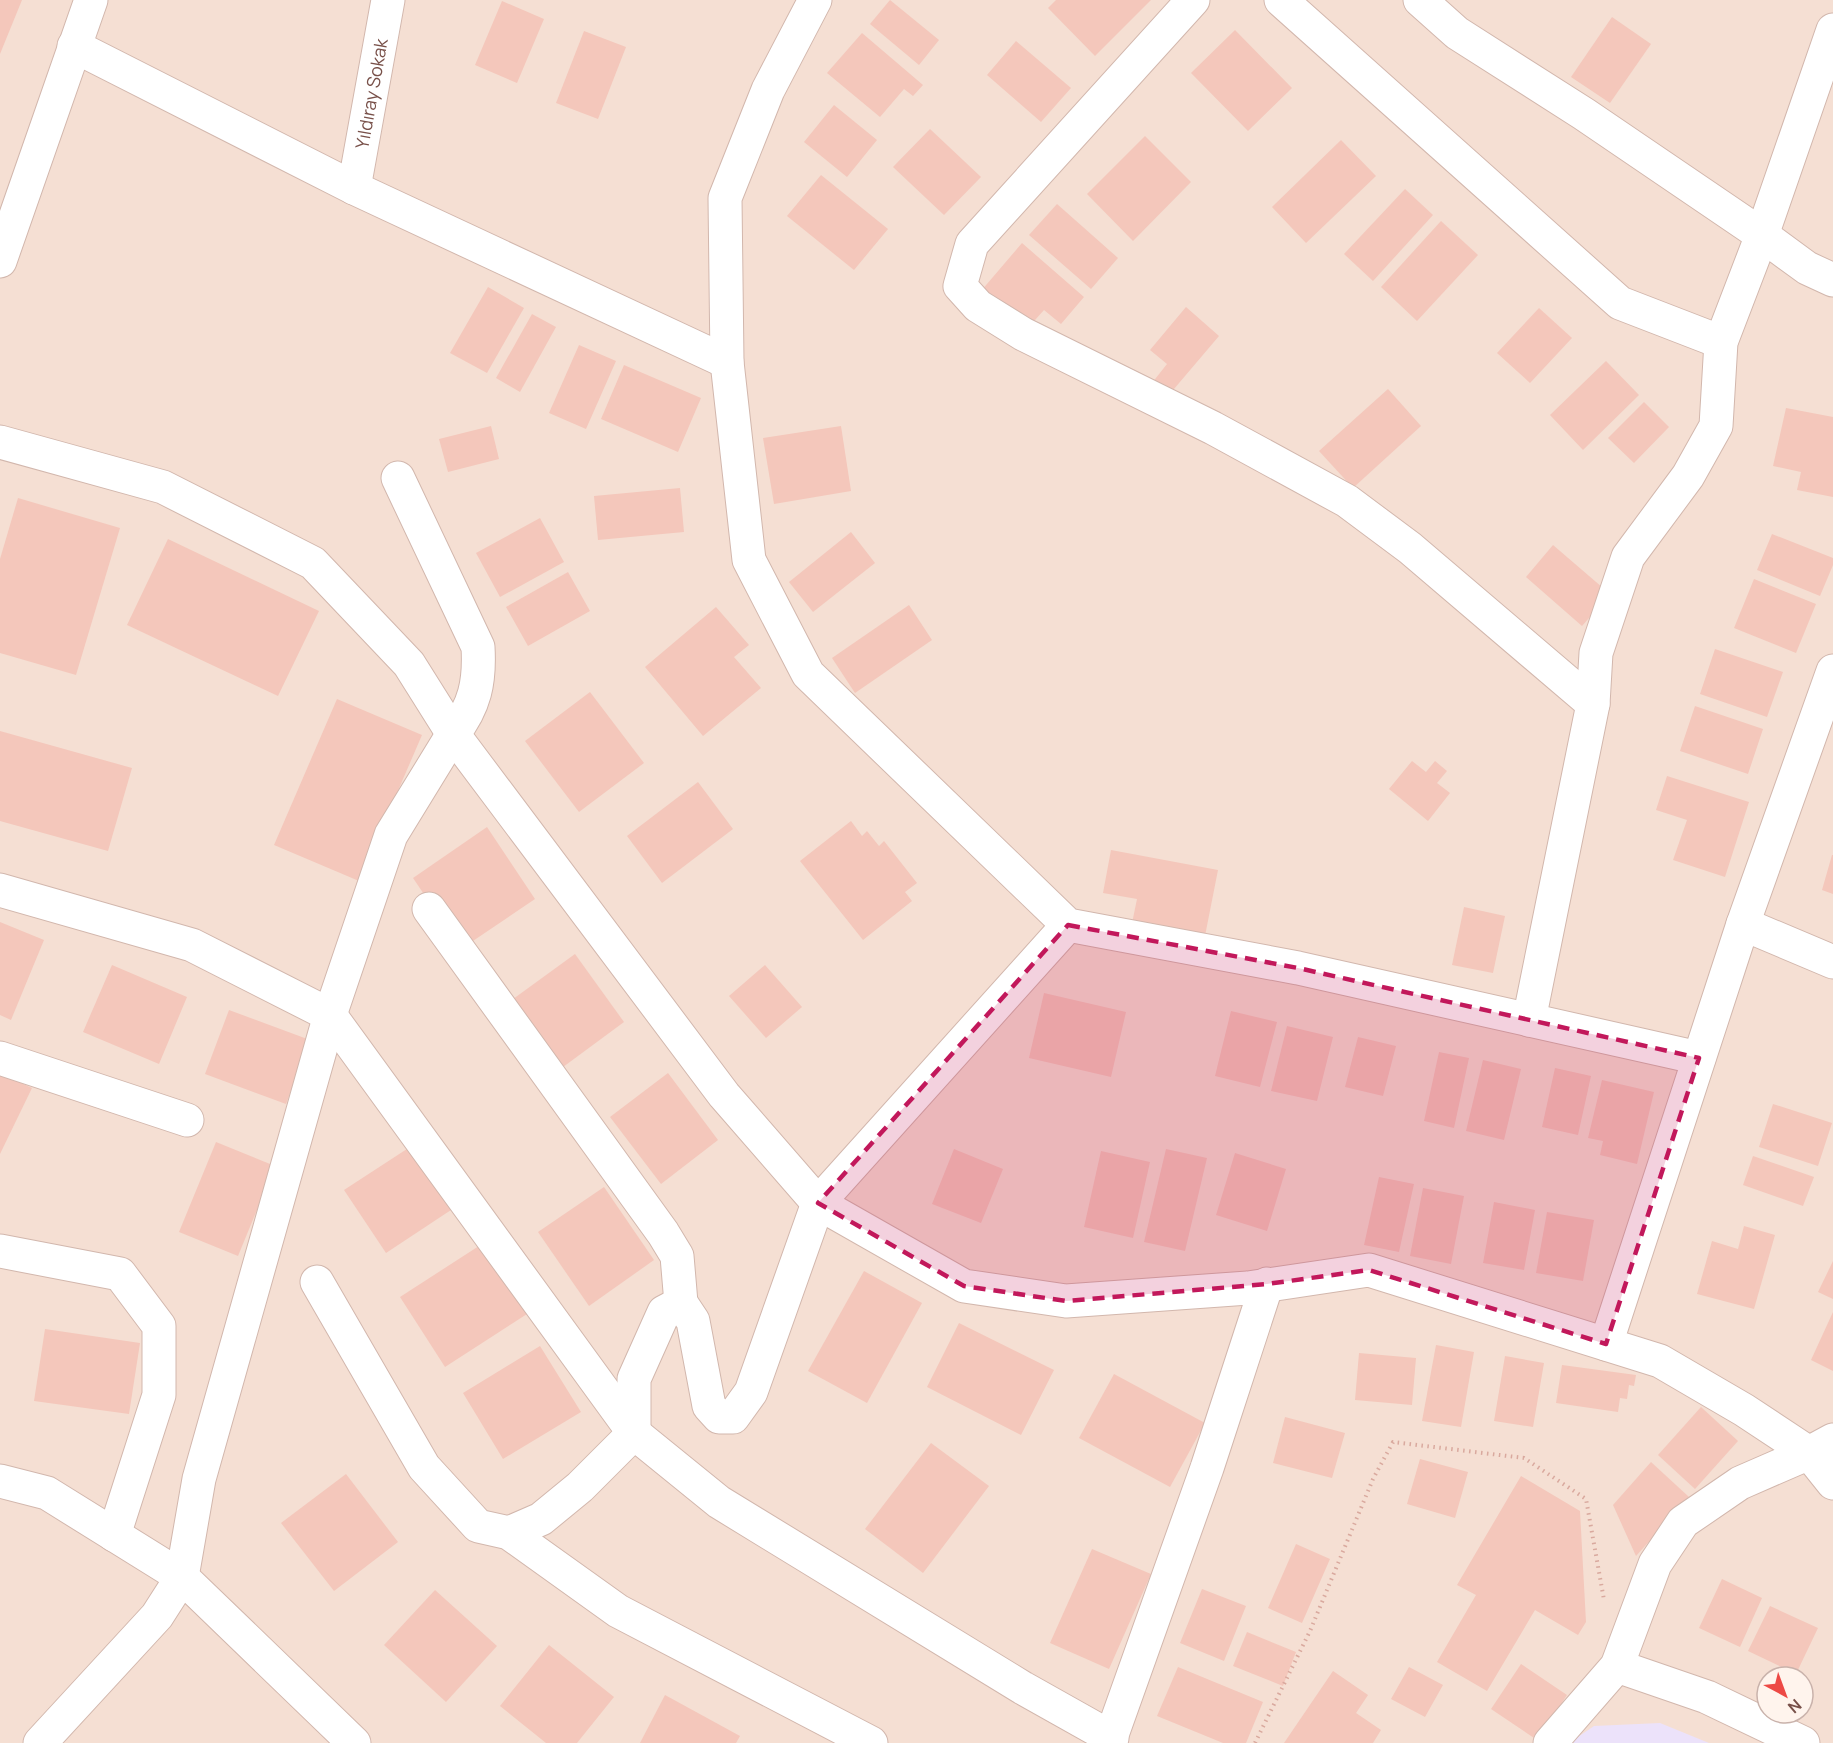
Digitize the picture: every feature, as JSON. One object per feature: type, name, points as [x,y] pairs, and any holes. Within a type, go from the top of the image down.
[{"type":"street","points":[[0,261],[91,0]]},
{"type":"street","name":"Yıldıray Sokak","points":[[354,188],[388,0]]},
{"type":"street","points":[[815,0],[768,90],[725,198],[727,362],[749,560],[808,674],[1068,925],[1298,968],[1700,1058]]},
{"type":"street","points":[[1193,0],[972,244],[960,286],[978,306],[1023,334],[1214,428],[1347,501],[1410,548],[1593,704]]},
{"type":"street","points":[[1281,0],[1620,303],[1721,342]]},
{"type":"street","points":[[1420,0],[1457,33],[1594,121],[1807,268],[1833,280]]},
{"type":"street","points":[[1528,1020],[1593,704],[1596,653],[1628,557],[1688,476],[1716,426],[1721,342],[1762,235],[1833,30]]},
{"type":"street","points":[[74,46],[354,188],[727,362]]},
{"type":"street","points":[[0,442],[163,487],[313,563],[409,664],[453,734],[724,1095],[818,1203],[964,1286],[1066,1301],[1248,1288],[1369,1270],[1660,1361],[1744,1410],[1821,1447],[1833,1483]]},
{"type":"street","points":[[40,1743],[157,1616],[182,1577],[199,1479],[330,1015],[392,835],[463,721],[476,693],[480,670],[478,647],[398,478]]},
{"type":"street","points":[[1606,1344],[1743,924],[1833,670]]},
{"type":"street","points":[[0,890],[192,945],[330,1015],[634,1433],[719,1502],[1113,1742],[1267,1284]]},
{"type":"street","points":[[429,909],[663,1233],[677,1256],[681,1303],[693,1321],[709,1406],[719,1417],[733,1417],[751,1392],[818,1203],[1068,925]]},
{"type":"street","points":[[1743,924],[1833,962]]},
{"type":"street","points":[[0,1058],[187,1120]]},
{"type":"street","points":[[0,1251],[120,1274],[159,1326],[159,1395],[114,1535]]},
{"type":"street","points":[[317,1282],[424,1467],[478,1526],[508,1533],[618,1611],[871,1743]]},
{"type":"street","points":[[508,1533],[541,1520],[580,1487],[634,1433],[634,1379],[664,1312],[681,1303]]},
{"type":"street","points":[[1550,1743],[1617,1666],[1655,1564],[1683,1522],[1740,1483],[1821,1447]]},
{"type":"street","points":[[0,1480],[47,1493],[182,1577],[354,1743]]},
{"type":"street","points":[[1617,1666],[1707,1697],[1803,1743]]},
{"type":"path","points":[[1255,1743],[1310,1631],[1373,1479],[1393,1442],[1524,1458],[1586,1499],[1606,1610]]},
{"type":"highlighted area","points":[[1068,925],[1298,968],[1699,1058],[1606,1344],[1369,1270],[1267,1284],[1066,1301],[964,1286],[818,1203]]},
{"type":"shaded area","points":[[0,0],[1833,0],[1833,1743],[0,1743]]},
{"type":"shaded area","points":[[1660,1723],[1709,1743],[1569,1743],[1594,1726]]},
{"type":"building","points":[[0,0],[22,0],[0,54]]},
{"type":"building","points":[[890,0],[939,40],[919,65],[870,24]]},
{"type":"building","points":[[1056,0],[1151,0],[1095,56],[1048,8]]},
{"type":"building","points":[[502,1],[544,19],[517,83],[475,65]]},
{"type":"building","points":[[1612,17],[1651,44],[1610,103],[1571,77]]},
{"type":"building","points":[[1235,30],[1292,88],[1248,131],[1191,73]]},
{"type":"building","points":[[584,31],[626,47],[598,119],[556,103]]},
{"type":"building","points":[[862,33],[923,85],[913,96],[904,89],[880,117],[827,73]]},
{"type":"building","points":[[1016,41],[1071,88],[1041,122],[987,75]]},
{"type":"building","points":[[834,105],[877,140],[847,177],[804,142]]},
{"type":"building","points":[[930,129],[981,177],[944,215],[893,167]]},
{"type":"building","points":[[1145,136],[1191,182],[1133,241],[1087,194]]},
{"type":"building","points":[[1341,140],[1376,176],[1306,243],[1272,207]]},
{"type":"building","points":[[821,175],[888,229],[854,270],[787,216]]},
{"type":"building","points":[[1405,189],[1433,215],[1373,281],[1344,254]]},
{"type":"building","points":[[1057,204],[1118,258],[1091,289],[1029,235]]},
{"type":"building","points":[[1441,221],[1478,255],[1417,321],[1381,287]]},
{"type":"building","points":[[1022,243],[1084,297],[1061,324],[1044,310],[1026,330],[981,291]]},
{"type":"building","points":[[488,287],[524,308],[487,373],[450,353]]},
{"type":"building","points":[[1186,307],[1219,336],[1168,396],[1152,383],[1167,364],[1150,350]]},
{"type":"building","points":[[1539,308],[1572,338],[1530,383],[1497,353]]},
{"type":"building","points":[[532,314],[556,327],[520,392],[496,378]]},
{"type":"building","points":[[579,345],[616,361],[586,429],[549,413]]},
{"type":"building","points":[[1606,361],[1639,395],[1583,450],[1550,415]]},
{"type":"building","points":[[624,365],[701,398],[678,452],[601,419]]},
{"type":"building","points":[[1388,389],[1421,426],[1353,488],[1319,451]]},
{"type":"building","points":[[1644,402],[1669,427],[1634,463],[1608,438]]},
{"type":"building","points":[[1786,408],[1833,417],[1833,497],[1797,490],[1801,472],[1773,466]]},
{"type":"building","points":[[491,426],[499,459],[448,472],[439,439]]},
{"type":"building","points":[[841,426],[851,491],[774,504],[763,438]]},
{"type":"building","points":[[680,488],[684,532],[598,540],[594,496]]},
{"type":"building","points":[[18,498],[120,528],[76,675],[0,653],[0,559]]},
{"type":"building","points":[[540,518],[564,562],[500,597],[476,553]]},
{"type":"building","points":[[851,532],[875,563],[813,612],[789,582]]},
{"type":"building","points":[[1772,534],[1833,558],[1833,565],[1820,596],[1757,570]]},
{"type":"building","points":[[168,539],[319,611],[278,696],[127,625]]},
{"type":"building","points":[[1553,545],[1610,594],[1582,626],[1526,577]]},
{"type":"building","points":[[568,572],[590,611],[528,646],[506,607]]},
{"type":"building","points":[[1754,579],[1816,604],[1796,653],[1734,628]]},
{"type":"building","points":[[909,605],[932,640],[855,693],[832,658]]},
{"type":"building","points":[[716,607],[749,645],[734,657],[761,688],[703,736],[645,667]]},
{"type":"building","points":[[1715,649],[1783,672],[1767,717],[1700,694]]},
{"type":"building","points":[[590,692],[644,763],[579,812],[525,741]]},
{"type":"building","points":[[337,699],[422,735],[359,881],[274,845]]},
{"type":"building","points":[[1695,706],[1763,729],[1748,774],[1680,751]]},
{"type":"building","points":[[0,731],[132,768],[108,851],[0,821]]},
{"type":"building","points":[[1412,761],[1426,772],[1435,761],[1447,771],[1437,783],[1450,793],[1428,821],[1389,789]]},
{"type":"building","points":[[1667,776],[1749,802],[1725,877],[1673,860],[1687,820],[1656,810]]},
{"type":"building","points":[[698,782],[733,829],[662,883],[627,836]]},
{"type":"building","points":[[851,821],[862,836],[867,831],[879,846],[884,841],[917,883],[905,892],[912,901],[863,940],[800,861]]},
{"type":"building","points":[[487,827],[535,899],[461,949],[413,878]]},
{"type":"building","points":[[1111,850],[1218,870],[1204,941],[1131,928],[1137,899],[1103,893]]},
{"type":"building","points":[[1833,855],[1833,894],[1822,890]]},
{"type":"building","points":[[1464,907],[1505,916],[1493,973],[1452,965]]},
{"type":"building","points":[[0,922],[44,940],[11,1020],[0,1015]]},
{"type":"building","points":[[575,954],[624,1022],[559,1070],[509,1002]]},
{"type":"building","points":[[112,965],[187,997],[159,1064],[83,1032]]},
{"type":"building","points":[[765,965],[802,1007],[766,1038],[729,996]]},
{"type":"building","points":[[1044,993],[1126,1012],[1111,1077],[1029,1058]]},
{"type":"building","points":[[229,1010],[310,1040],[286,1104],[205,1074]]},
{"type":"building","points":[[1231,1011],[1277,1022],[1260,1087],[1215,1076]]},
{"type":"building","points":[[1287,1026],[1333,1037],[1317,1101],[1271,1091]]},
{"type":"building","points":[[1358,1037],[1396,1046],[1383,1096],[1345,1087]]},
{"type":"building","points":[[1439,1052],[1469,1058],[1454,1128],[1424,1121]]},
{"type":"building","points":[[1483,1060],[1521,1069],[1504,1140],[1466,1131]]},
{"type":"building","points":[[1555,1068],[1591,1076],[1578,1135],[1542,1127]]},
{"type":"building","points":[[0,1073],[32,1088],[0,1154]]},
{"type":"building","points":[[668,1073],[718,1140],[661,1184],[610,1117]]},
{"type":"building","points":[[1602,1080],[1654,1092],[1637,1164],[1600,1155],[1603,1141],[1588,1138]]},
{"type":"building","points":[[1773,1104],[1832,1123],[1818,1166],[1759,1147]]},
{"type":"building","points":[[216,1142],[275,1166],[238,1256],[179,1232]]},
{"type":"building","points":[[410,1147],[451,1210],[386,1253],[344,1190]]},
{"type":"building","points":[[954,1149],[1003,1169],[981,1223],[932,1204]]},
{"type":"building","points":[[1166,1149],[1207,1158],[1185,1251],[1144,1242]]},
{"type":"building","points":[[1101,1151],[1150,1162],[1133,1238],[1084,1227]]},
{"type":"building","points":[[1235,1153],[1286,1169],[1267,1231],[1216,1215]]},
{"type":"building","points":[[1753,1156],[1814,1177],[1803,1206],[1743,1185]]},
{"type":"building","points":[[1379,1177],[1414,1184],[1399,1252],[1364,1245]]},
{"type":"building","points":[[604,1187],[654,1260],[589,1306],[538,1232]]},
{"type":"building","points":[[1423,1188],[1464,1196],[1451,1264],[1410,1256]]},
{"type":"building","points":[[1494,1202],[1535,1210],[1524,1270],[1483,1263]]},
{"type":"building","points":[[1547,1212],[1594,1220],[1583,1281],[1536,1273]]},
{"type":"building","points":[[1744,1226],[1775,1235],[1754,1309],[1697,1294],[1712,1241],[1738,1249]]},
{"type":"building","points":[[482,1244],[527,1314],[445,1367],[400,1297]]},
{"type":"building","points":[[1833,1261],[1833,1299],[1818,1292]]},
{"type":"building","points":[[864,1271],[922,1303],[867,1403],[808,1371]]},
{"type":"building","points":[[1833,1312],[1833,1371],[1811,1360]]},
{"type":"building","points":[[959,1323],[1054,1370],[1021,1435],[927,1387]]},
{"type":"building","points":[[45,1329],[140,1343],[129,1414],[34,1401]]},
{"type":"building","points":[[1436,1345],[1474,1352],[1461,1427],[1422,1421]]},
{"type":"building","points":[[540,1346],[581,1412],[503,1459],[463,1393]]},
{"type":"building","points":[[1359,1353],[1416,1358],[1412,1405],[1355,1400]]},
{"type":"building","points":[[1505,1356],[1544,1363],[1533,1427],[1494,1421]]},
{"type":"building","points":[[1562,1365],[1636,1375],[1634,1386],[1629,1385],[1627,1399],[1620,1398],[1618,1412],[1556,1403]]},
{"type":"building","points":[[1114,1374],[1205,1423],[1170,1487],[1079,1438]]},
{"type":"building","points":[[1701,1407],[1738,1441],[1695,1489],[1658,1455]]},
{"type":"building","points":[[1285,1417],[1345,1433],[1332,1478],[1273,1463]]},
{"type":"building","points":[[931,1443],[989,1486],[923,1573],[865,1529]]},
{"type":"building","points":[[1420,1459],[1468,1472],[1455,1518],[1407,1504]]},
{"type":"building","points":[[1651,1462],[1689,1497],[1636,1556],[1613,1505]]},
{"type":"building","points":[[346,1474],[398,1542],[334,1591],[281,1523]]},
{"type":"building","points":[[1521,1476],[1580,1511],[1586,1622],[1578,1635],[1535,1610],[1487,1691],[1437,1662],[1476,1595],[1457,1585]]},
{"type":"building","points":[[1296,1544],[1330,1559],[1302,1623],[1268,1608]]},
{"type":"building","points":[[1092,1549],[1151,1574],[1109,1669],[1050,1643]]},
{"type":"building","points":[[1722,1579],[1762,1598],[1740,1647],[1699,1628]]},
{"type":"building","points":[[1202,1589],[1246,1606],[1224,1661],[1180,1643]]},
{"type":"building","points":[[435,1590],[497,1646],[446,1702],[384,1645]]},
{"type":"building","points":[[1770,1606],[1818,1628],[1800,1665],[1777,1665],[1748,1651]]},
{"type":"building","points":[[1247,1632],[1296,1652],[1283,1686],[1233,1666]]},
{"type":"building","points":[[549,1645],[614,1697],[577,1743],[546,1743],[500,1706]]},
{"type":"building","points":[[1521,1664],[1567,1695],[1537,1740],[1491,1709]]},
{"type":"building","points":[[1178,1667],[1263,1702],[1246,1743],[1223,1743],[1157,1716]]},
{"type":"building","points":[[1409,1667],[1443,1685],[1425,1717],[1391,1699]]},
{"type":"building","points":[[1333,1671],[1368,1695],[1356,1713],[1381,1730],[1373,1743],[1284,1743]]},
{"type":"building","points":[[665,1695],[740,1736],[736,1743],[640,1743]]}]
